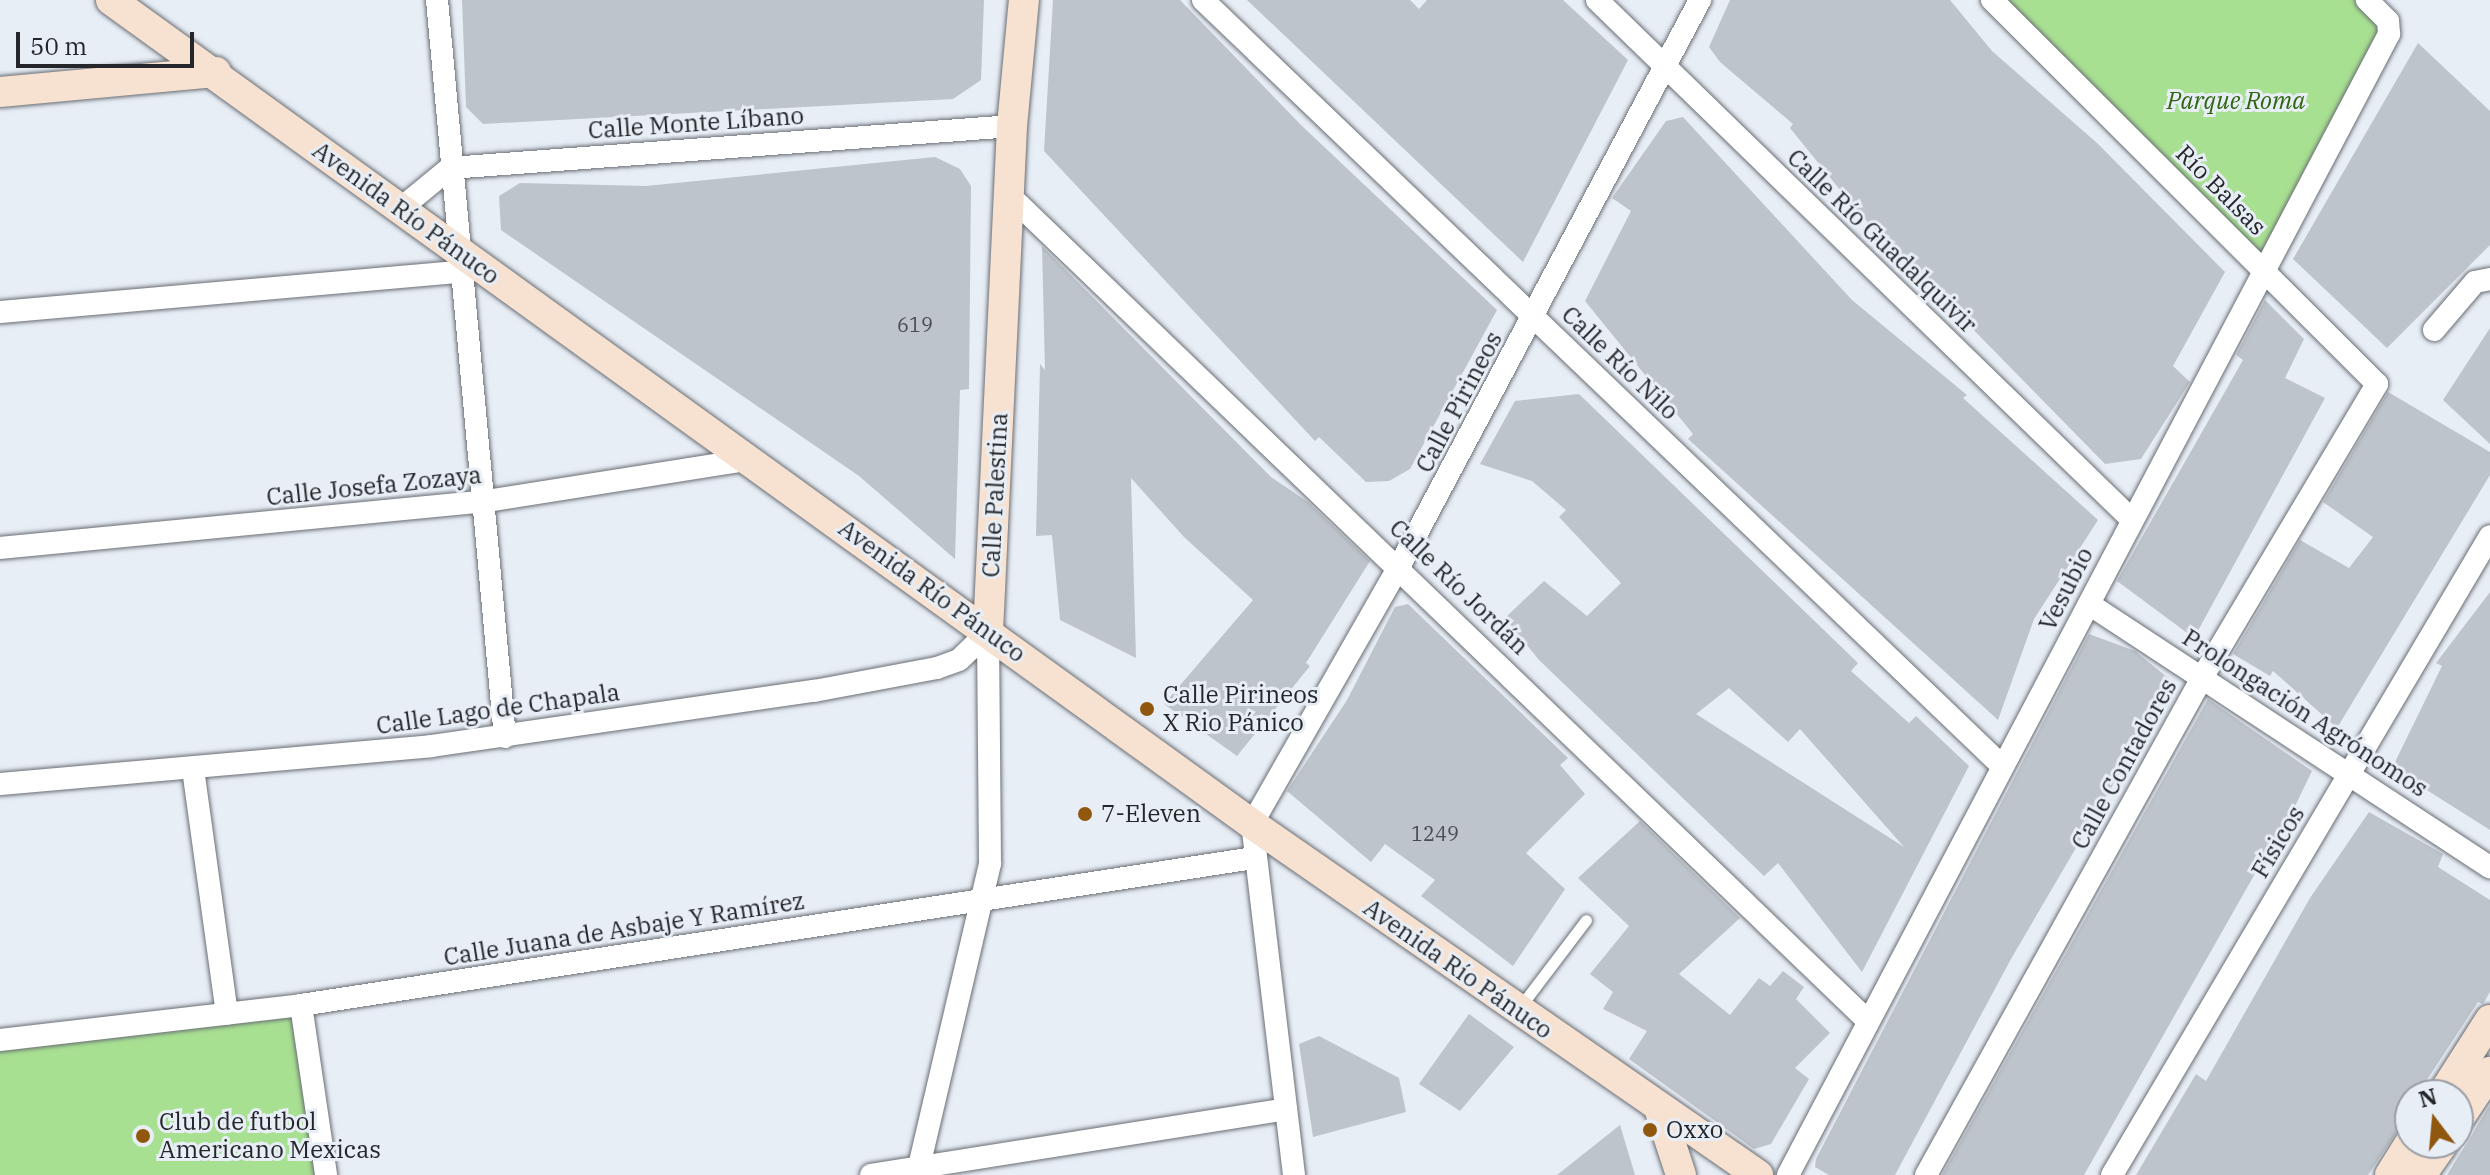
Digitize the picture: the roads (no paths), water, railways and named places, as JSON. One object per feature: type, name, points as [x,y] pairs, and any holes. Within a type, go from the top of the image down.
[{"type":"street","name":"Avenida Río Pánuco","points":[[111,0],[216,72],[400,209],[460,263],[752,459],[1252,824],[1660,1111],[1758,1175]]},
{"type":"street","points":[[437,0],[450,168],[505,737]]},
{"type":"street","name":"Calle Palestina","points":[[919,1171],[984,900],[991,817],[988,632],[1012,126],[1024,0]]},
{"type":"street","name":"Calle Río Nilo","points":[[1203,0],[2000,764]]},
{"type":"street","name":"Calle Río Guadalquivir","points":[[1597,0],[2131,519]]},
{"type":"street","name":"Calle Pirineos","points":[[1252,824],[1400,565],[1535,316],[1700,0]]},
{"type":"street","name":"Río Balsas","points":[[1992,0],[2377,384]]},
{"type":"street","name":"Vesubio","points":[[1788,1175],[2000,764],[2089,604],[2261,267],[2390,28],[2367,0]]},
{"type":"street","points":[[0,92],[216,72]]},
{"type":"street","name":"Calle Monte Líbano","points":[[450,168],[1012,126]]},
{"type":"street","points":[[400,209],[450,168]]},
{"type":"street","name":"Calle Río Jordán","points":[[1009,195],[1400,565],[1868,1021]]},
{"type":"street","points":[[0,312],[460,263]]},
{"type":"street","points":[[2434,330],[2475,282],[2490,279]]},
{"type":"street","name":"Calle Contadores","points":[[1926,1175],[2203,676],[2377,384]]},
{"type":"street","name":"Calle Josefa Zozaya","points":[[0,548],[481,502],[752,459]]},
{"type":"street","name":"Físicos","points":[[2112,1175],[2490,536]]},
{"type":"street","name":"Prolongación Agrónomos","points":[[2089,604],[2490,867]]},
{"type":"street","name":"Calle Lago de Chapala","points":[[0,784],[193,769],[505,737],[917,673],[959,660],[988,632]]},
{"type":"street","points":[[193,769],[227,1014]]},
{"type":"street","points":[[1252,824],[1282,1110],[1294,1175]]},
{"type":"street","name":"Calle Juana de Asbaje Y Ramírez","points":[[0,1040],[301,1005],[1254,858]]},
{"type":"street","points":[[301,1005],[326,1175]]},
{"type":"street","points":[[2452,1079],[2490,1020]]},
{"type":"street","points":[[2474,1096],[2490,1072]]},
{"type":"street","points":[[871,1175],[919,1171],[1282,1110]]},
{"type":"street","points":[[1660,1111],[1681,1175]]},
{"type":"lane","points":[[1518,1011],[1586,920]]},
{"type":"place","name":"Calle Pirineos X Rio Pánico","points":[[1147,709]]},
{"type":"place","name":"7-Eleven","points":[[1085,814]]},
{"type":"place","name":"Oxxo","points":[[1650,1130]]},
{"type":"place","name":"Club de futbol Americano Mexicas","points":[[143,1136]]},
{"type":"park label","name":"Parque Roma","points":[[2236,101]]}]
